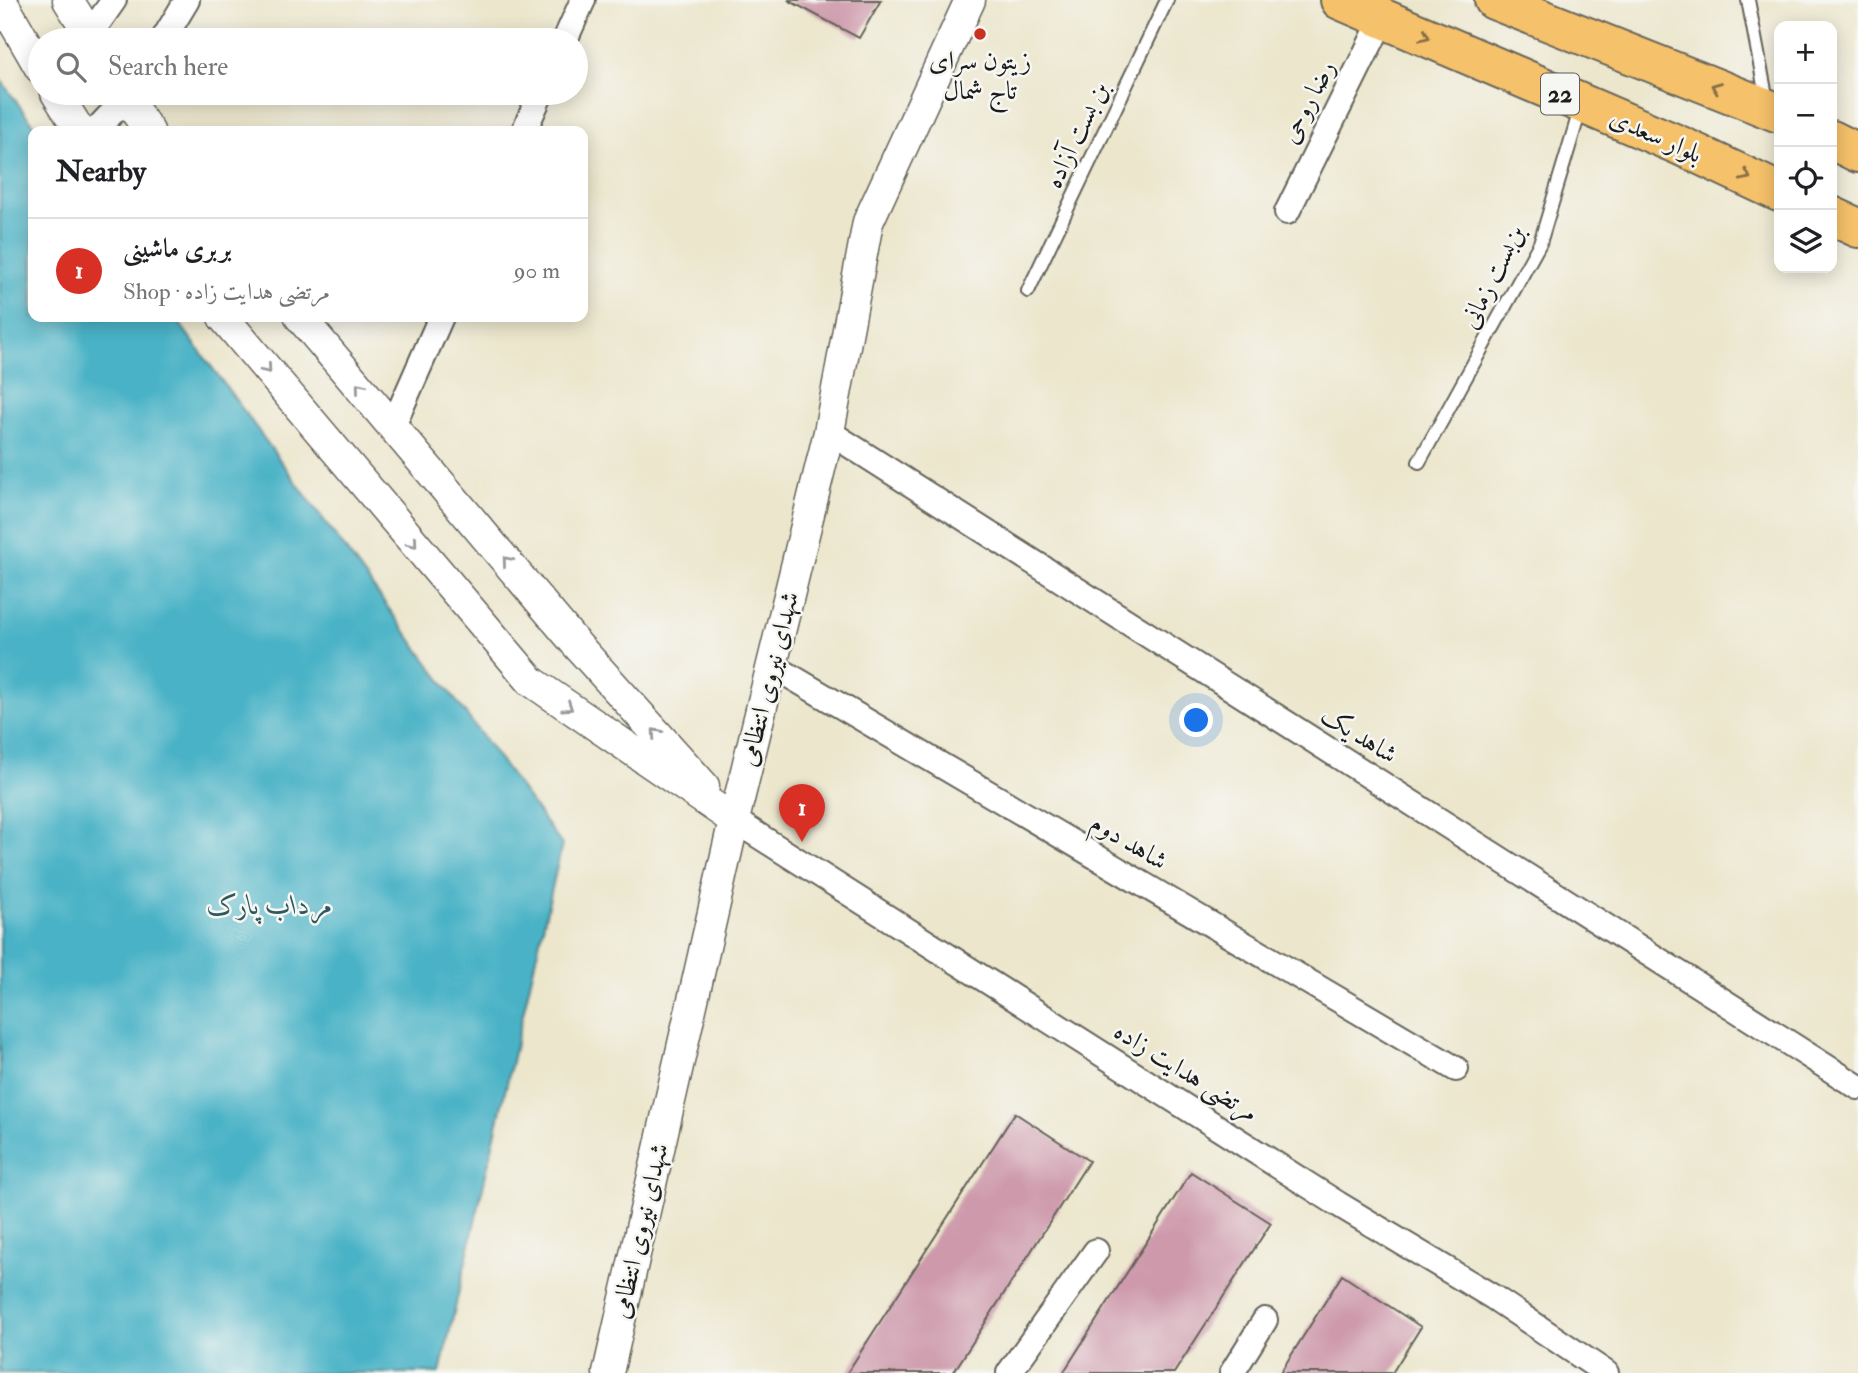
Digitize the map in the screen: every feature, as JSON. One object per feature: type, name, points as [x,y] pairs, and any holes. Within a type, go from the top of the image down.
[{"type":"highway","name":"بلوار سعدی","points":[[1339,0],[1774,190]]},
{"type":"highway","name":"22","points":[[1494,0],[1774,111]]},
{"type":"highway","points":[[1837,142],[1858,153]]},
{"type":"highway","points":[[1837,218],[1858,228]]},
{"type":"street","points":[[1,0],[28,47]]},
{"type":"street","points":[[68,0],[84,28]]},
{"type":"street","points":[[97,28],[114,0]]},
{"type":"street","points":[[170,28],[187,0]]},
{"type":"street","points":[[570,28],[583,0]]},
{"type":"street","name":"شهدای نیروی انتظامی","points":[[608,1373],[734,820],[829,432],[868,222],[970,0]]},
{"type":"street","name":"رضا روحی","points":[[1287,212],[1383,19]]},
{"type":"street","points":[[64,105],[77,126]]},
{"type":"street","points":[[99,126],[118,105]]},
{"type":"street","points":[[133,105],[146,126]]},
{"type":"street","points":[[526,126],[536,105]]},
{"type":"street","points":[[226,322],[531,681],[734,820]]},
{"type":"street","points":[[304,322],[578,645],[734,820]]},
{"type":"street","points":[[393,426],[439,322]]},
{"type":"street","name":"شاهد یک","points":[[829,432],[1858,1087]]},
{"type":"street","name":"شاهد دوم","points":[[773,666],[1456,1069]]},
{"type":"street","name":"مرتضی هدایت زاده","points":[[734,820],[1338,1204],[1493,1297],[1606,1373]]},
{"type":"street","points":[[1009,1373],[1096,1251]]},
{"type":"street","points":[[1232,1373],[1265,1320]]},
{"type":"lane","name":"بن بست آزاده","points":[[1028,290],[1167,0]]},
{"type":"lane","points":[[1748,0],[1774,111]]},
{"type":"lane","name":"بن‌بست زمانی","points":[[1419,462],[1539,243],[1582,104]]},
{"type":"water","name":"مرداب پارک","points":[[0,79],[34,126],[28,126],[28,322],[179,322],[562,845],[440,1373],[0,1373]]},
{"type":"building","points":[[788,0],[881,0],[859,38]]},
{"type":"building","points":[[1015,1113],[1089,1161],[953,1373],[847,1373]]},
{"type":"building","points":[[1191,1172],[1271,1223],[1174,1373],[1063,1373]]},
{"type":"building","points":[[1342,1275],[1421,1327],[1392,1373],[1280,1373]]},
{"type":"place","name":"زیتون سرای تاج شمال","points":[[980,34]]},
{"type":"place","name":"بربری ماشینی","points":[[802,842]]}]
